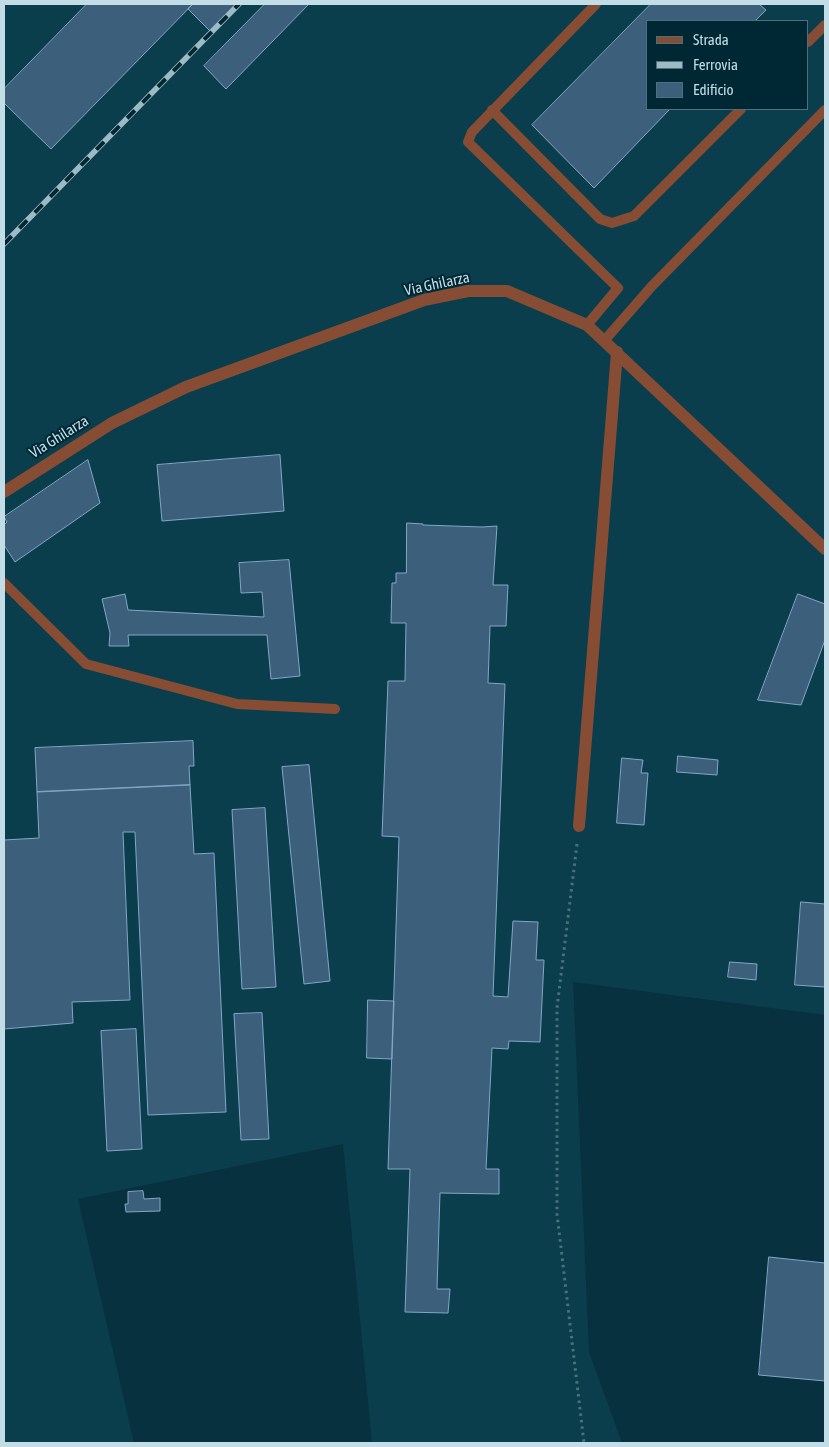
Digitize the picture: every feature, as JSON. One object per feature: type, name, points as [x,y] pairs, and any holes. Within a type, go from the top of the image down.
[{"type":"street","name":"Via Ghilarza","points":[[4,492],[112,423],[186,387],[424,300],[468,291],[507,291],[587,325],[825,549]]},
{"type":"street","points":[[579,826],[617,352]]},
{"type":"lane","points":[[587,325],[618,288],[468,142],[472,132],[492,110],[596,4]]},
{"type":"lane","points":[[809,41],[825,25]]},
{"type":"lane","points":[[492,110],[600,219],[612,223],[634,216],[740,110]]},
{"type":"lane","points":[[604,341],[652,286],[825,110]]},
{"type":"lane","points":[[4,583],[86,664],[237,704],[335,709]]},
{"type":"path","points":[[579,826],[557,1008],[557,1214],[584,1443]]},
{"type":"shaded area","points":[[4,4],[825,4],[825,1015],[573,982],[589,1352],[622,1443],[372,1443],[343,1144],[78,1199],[134,1443],[4,1443]]},
{"type":"building","points":[[87,4],[193,4],[51,149],[4,103],[4,89]]},
{"type":"building","points":[[193,4],[238,4],[211,32],[188,9]]},
{"type":"building","points":[[265,4],[309,4],[226,89],[204,66]]},
{"type":"building","points":[[651,4],[759,4],[766,10],[756,20],[646,20],[646,110],[669,110],[594,188],[532,125]]},
{"type":"building","points":[[280,455],[284,511],[162,521],[157,465]]},
{"type":"building","points":[[88,460],[100,503],[15,562],[4,545],[4,525],[7,522],[4,517]]},
{"type":"building","points":[[407,523],[497,526],[493,585],[508,585],[506,626],[490,626],[488,683],[505,684],[493,996],[508,997],[513,921],[538,922],[536,960],[544,960],[540,1042],[509,1041],[508,1049],[492,1048],[486,1169],[499,1169],[499,1194],[440,1193],[437,1289],[450,1289],[448,1313],[405,1312],[410,1169],[388,1169],[399,837],[382,836],[388,681],[405,681],[406,623],[391,623],[392,583],[396,583],[396,573],[406,573]]},
{"type":"building","points":[[289,560],[300,676],[271,679],[267,635],[128,635],[129,646],[109,646],[110,633],[102,599],[125,594],[128,610],[264,617],[262,592],[241,593],[239,563]]},
{"type":"building","points":[[798,594],[825,604],[825,640],[801,705],[758,700]]},
{"type":"building","points":[[193,741],[194,766],[189,766],[190,785],[37,792],[35,748]]},
{"type":"building","points":[[678,756],[718,760],[717,775],[677,772]]},
{"type":"building","points":[[622,758],[643,760],[641,773],[648,773],[644,825],[617,823]]},
{"type":"building","points":[[309,765],[330,981],[304,984],[282,767]]},
{"type":"building","points":[[190,785],[194,854],[214,853],[226,1112],[148,1115],[135,832],[123,832],[130,1000],[72,1002],[73,1023],[4,1029],[4,840],[39,838],[37,792]]},
{"type":"building","points":[[265,808],[276,987],[242,989],[232,810]]},
{"type":"building","points":[[801,902],[825,904],[825,987],[795,985]]},
{"type":"building","points":[[730,962],[757,964],[756,980],[728,977]]},
{"type":"building","points":[[368,1000],[394,1001],[392,1059],[367,1058]]},
{"type":"building","points":[[262,1013],[269,1139],[241,1140],[234,1014]]},
{"type":"building","points":[[136,1029],[142,1149],[107,1151],[101,1031]]},
{"type":"building","points":[[143,1191],[144,1199],[160,1198],[160,1211],[126,1212],[125,1204],[128,1204],[128,1192]]},
{"type":"building","points":[[769,1257],[825,1263],[825,1381],[759,1375]]},
{"type":"railway","points":[[4,244],[239,4]]}]
